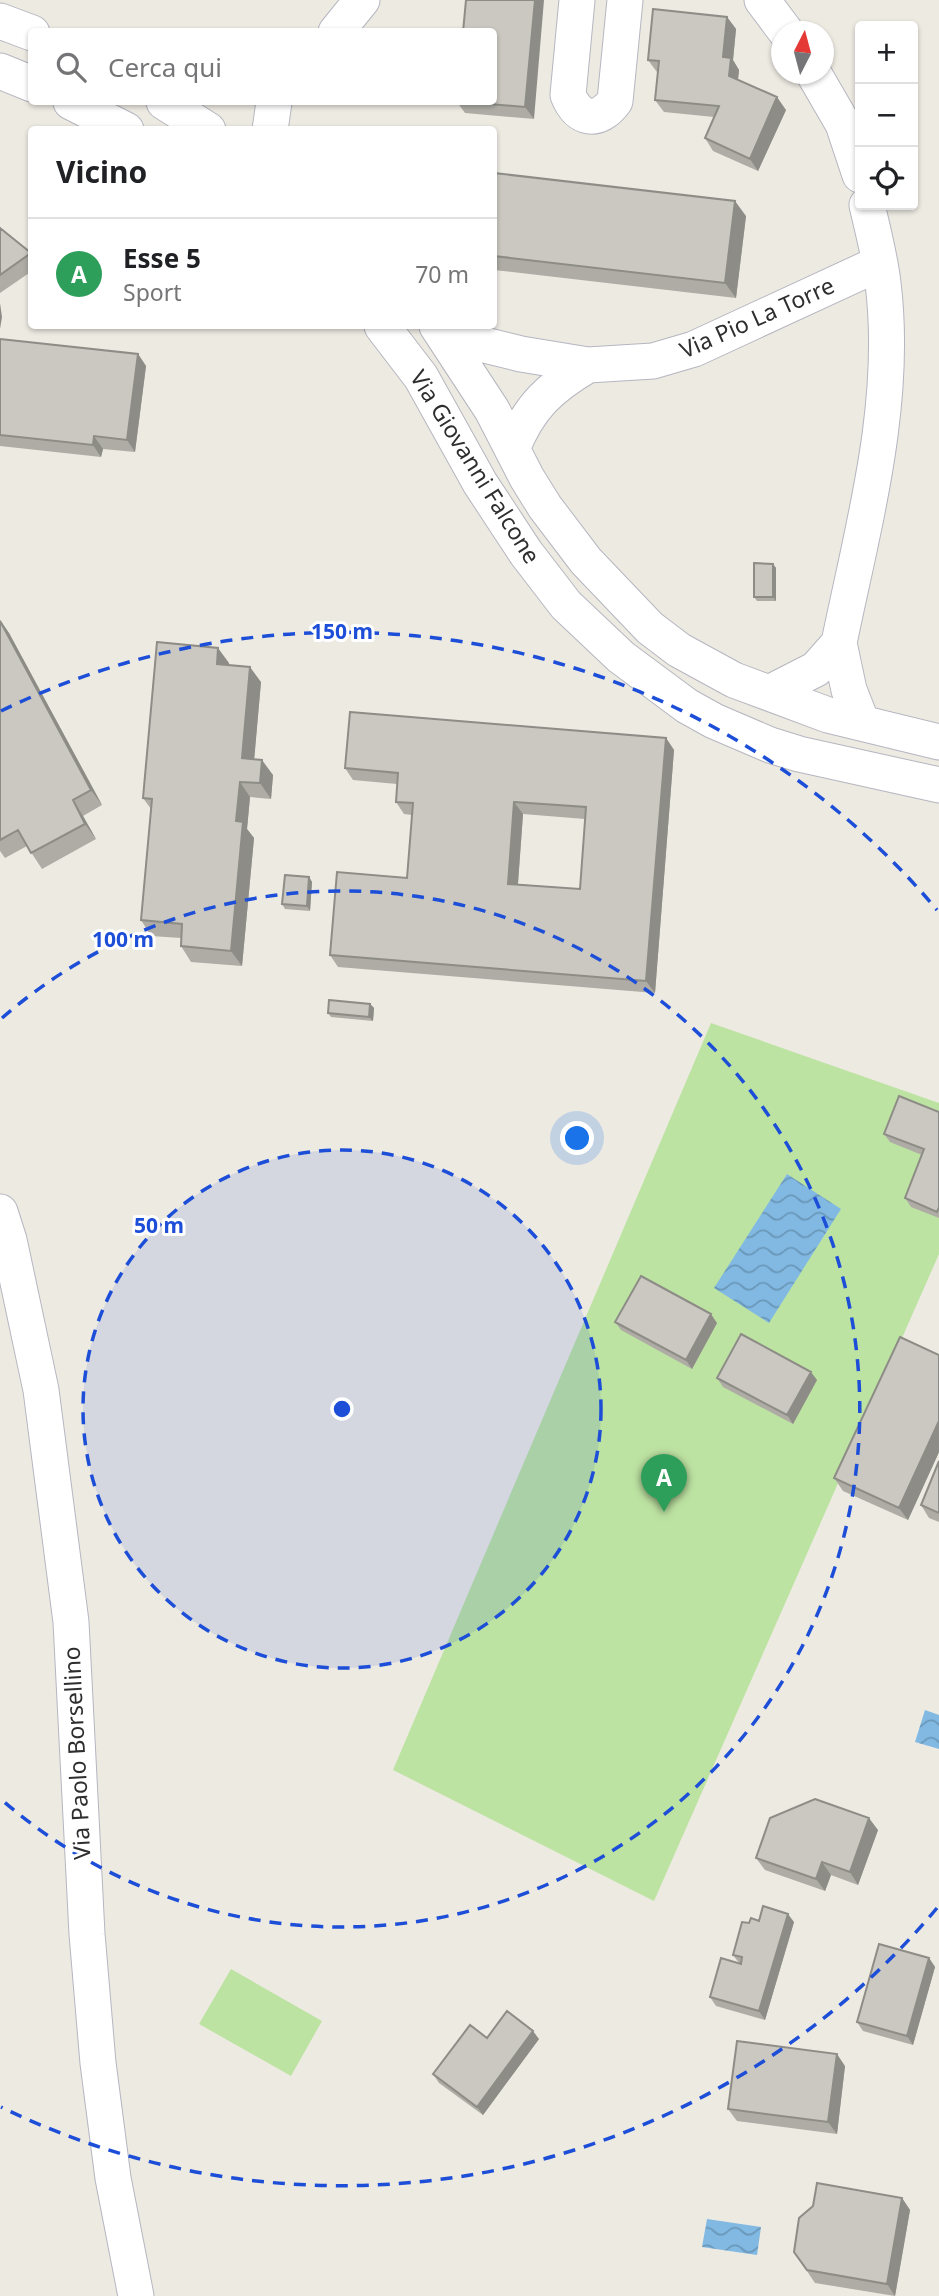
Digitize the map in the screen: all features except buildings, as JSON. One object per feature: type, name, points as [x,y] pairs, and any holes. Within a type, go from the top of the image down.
[{"type":"street","points":[[339,28],[362,0]]},
{"type":"street","points":[[578,0],[568,95],[573,108],[584,116],[597,116],[607,111],[615,101],[625,0]]},
{"type":"street","points":[[762,0],[778,21]]},
{"type":"street","points":[[0,21],[28,32]]},
{"type":"street","points":[[0,71],[28,82]]},
{"type":"street","points":[[820,84],[843,124],[855,160]]},
{"type":"street","points":[[77,105],[118,126]]},
{"type":"street","points":[[170,105],[202,126]]},
{"type":"street","points":[[271,126],[274,105]]},
{"type":"street","points":[[862,723],[849,690],[839,643],[882,426],[886,376],[886,312],[880,262],[868,210]]},
{"type":"street","name":"Via Pio La Torre","points":[[441,330],[521,354],[588,365],[653,361],[694,349],[880,262]]},
{"type":"street","name":"Via Giovanni Falcone","points":[[384,329],[421,377],[481,482],[532,562],[566,605],[621,657],[687,705],[760,742],[799,754],[939,785]]},
{"type":"street","name":"Via Giovanni Falcone","points":[[441,330],[492,410],[539,497],[564,534],[650,628],[679,650],[734,680],[771,692],[800,706],[939,742]]},
{"type":"street","points":[[512,449],[531,410],[557,384],[588,365]]},
{"type":"street","points":[[771,692],[816,669],[839,643]]},
{"type":"street","name":"Via Paolo Borsellino","points":[[0,1212],[9,1241],[41,1390],[71,1622],[87,1934],[98,2063],[113,2178],[136,2296]]},
{"type":"green space","points":[[711,1023],[939,1103],[939,1254],[654,1901],[393,1770]]},
{"type":"green space","points":[[231,1969],[322,2021],[291,2076],[199,2024]]},
{"type":"water","points":[[787,1174],[841,1209],[769,1323],[714,1288]]},
{"type":"water","points":[[925,1710],[939,1715],[939,1749],[915,1742]]},
{"type":"water","points":[[707,2219],[761,2227],[757,2255],[702,2247]]},
{"type":"place","name":"Esse 5","points":[[664,1512]]}]
